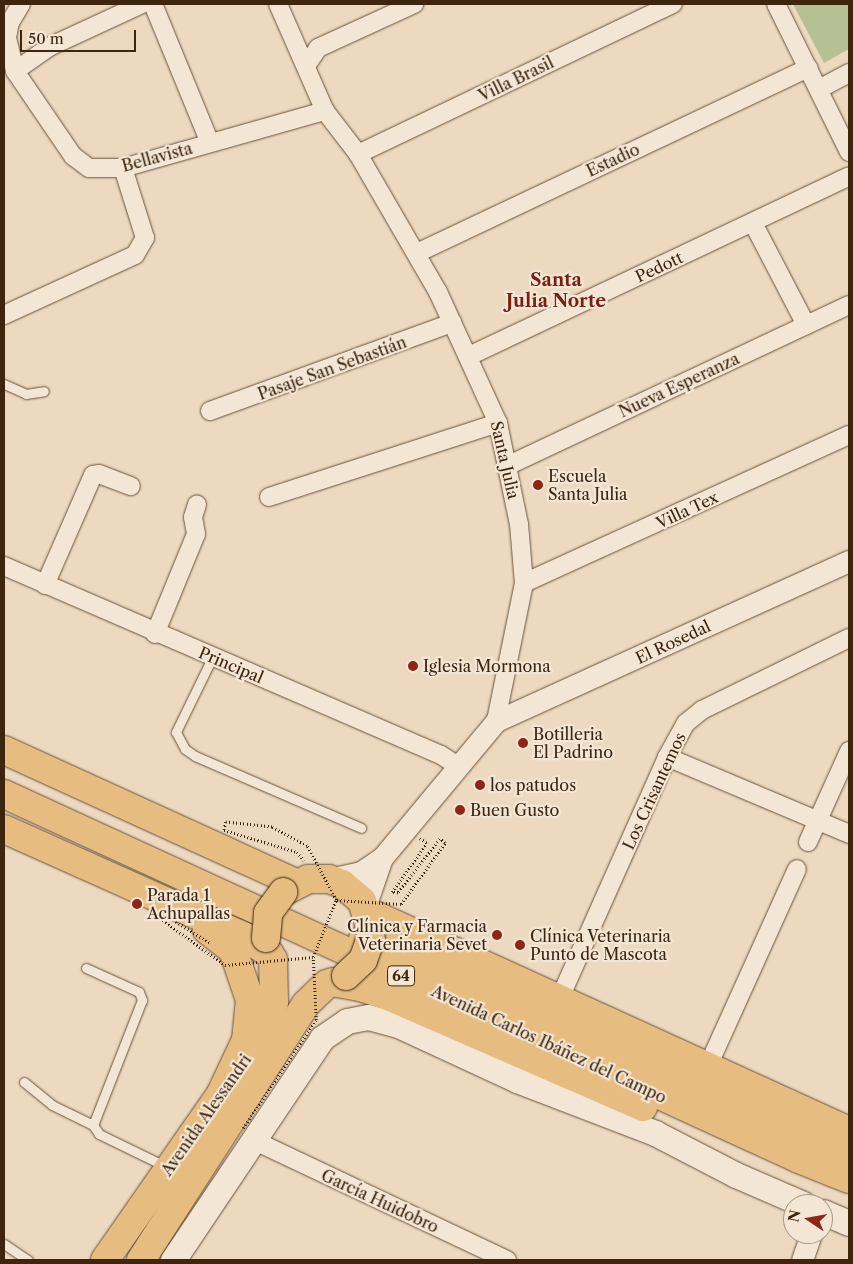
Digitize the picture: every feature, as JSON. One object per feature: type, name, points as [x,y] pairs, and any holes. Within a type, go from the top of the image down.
[{"type":"main road","points":[[4,750],[289,887]]},
{"type":"main road","name":"Avenida Carlos Ibáñez del Campo","points":[[4,774],[358,936],[845,1172]]},
{"type":"main road","name":"Avenida Carlos Ibáñez del Campo","points":[[4,794],[799,1159],[845,1172]]},
{"type":"main road","points":[[4,829],[166,903],[246,937],[270,950],[296,980],[335,981],[390,997],[545,1067],[720,1138],[799,1159]]},
{"type":"main road","points":[[270,950],[268,913],[289,887],[308,879],[333,890],[353,891],[368,919],[363,960],[335,981]]},
{"type":"main road","points":[[166,903],[225,941],[240,964],[246,984],[250,1014],[246,1040],[216,1104]]},
{"type":"main road","points":[[368,919],[559,1000],[849,1130]]},
{"type":"main road","name":"Avenida Alessandri","points":[[105,1260],[216,1104],[268,1020],[276,985],[270,950]]},
{"type":"main road","name":"Avenida Alessandri","points":[[142,1260],[296,1018],[335,981]]},
{"type":"main road","points":[[173,1260],[248,1134],[322,1038],[347,1021],[368,1017],[398,1025],[517,1080],[655,1132],[736,1175],[783,1195]]},
{"type":"main road","points":[[833,1216],[849,1223]]},
{"type":"street","name":"Bellavista","points":[[21,4],[10,22],[6,38],[15,71],[72,156],[89,168],[122,168],[325,111]]},
{"type":"street","points":[[15,71],[49,47],[142,4]]},
{"type":"street","points":[[153,4],[210,143]]},
{"type":"street","name":"Santa Julia","points":[[278,4],[298,56],[306,66],[310,81],[325,111],[358,154],[417,253],[469,356],[498,423],[509,465],[519,524],[524,583],[496,721],[382,858],[333,890]]},
{"type":"street","points":[[306,66],[318,48],[414,4]]},
{"type":"street","name":"Villa Brasil","points":[[358,154],[673,4]]},
{"type":"street","points":[[776,4],[849,152]]},
{"type":"street","name":"Estadio","points":[[417,253],[808,68]]},
{"type":"street","points":[[819,90],[849,73]]},
{"type":"street","points":[[4,315],[135,255],[145,238],[122,168]]},
{"type":"street","name":"Pedott","points":[[469,356],[849,176]]},
{"type":"street","points":[[753,223],[806,325]]},
{"type":"street","name":"Nueva Esperanza","points":[[509,465],[849,305]]},
{"type":"street","name":"Pasaje San Sebastián","points":[[210,411],[452,323]]},
{"type":"street","points":[[269,497],[498,423]]},
{"type":"street","name":"Villa Tex","points":[[524,583],[849,435]]},
{"type":"street","points":[[45,584],[93,475],[99,474],[131,486]]},
{"type":"street","points":[[155,634],[196,534],[193,517],[197,505]]},
{"type":"street","name":"El Rosedal","points":[[496,721],[849,561]]},
{"type":"street","name":"Principal","points":[[4,566],[155,634],[213,656],[441,755],[458,766]]},
{"type":"street","name":"Los Crisantemos","points":[[559,1000],[680,731],[702,710],[847,645]]},
{"type":"street","points":[[808,842],[849,751]]},
{"type":"street","points":[[668,757],[849,834]]},
{"type":"street","name":"Santa Julia","points":[[368,919],[382,858]]},
{"type":"street","points":[[708,1066],[797,869]]},
{"type":"street","name":"García Huidobro","points":[[248,1134],[507,1260]]},
{"type":"street","points":[[802,1260],[808,1244]]},
{"type":"lane","points":[[4,384],[26,394],[44,391]]},
{"type":"lane","points":[[213,656],[176,732],[185,749],[195,756],[361,828]]},
{"type":"lane","points":[[86,968],[139,992],[142,1000],[93,1125]]},
{"type":"lane","points":[[24,1082],[52,1106],[93,1125],[99,1134],[169,1168]]},
{"type":"lane","points":[[4,1244],[28,1260]]},
{"type":"path","points":[[333,890],[401,904],[445,843],[440,839],[398,893],[392,892],[427,843]]},
{"type":"path","points":[[248,1134],[316,1020],[313,957]]},
{"type":"green space","points":[[793,4],[849,4],[849,49],[824,63]]},
{"type":"place","name":"Escuela Santa Julia","points":[[538,485]]},
{"type":"place","name":"Iglesia Mormona","points":[[413,666]]},
{"type":"place","name":"Botilleria El Padrino","points":[[523,743]]},
{"type":"place","name":"los patudos","points":[[480,785]]},
{"type":"place","name":"Buen Gusto","points":[[460,810]]},
{"type":"place","name":"Parada 1 Achupallas","points":[[137,904]]},
{"type":"place","name":"Clínica y Farmacia Veterinaria Sevet","points":[[497,935]]},
{"type":"place","name":"Clínica Veterinaria Punto de Mascota","points":[[520,945]]},
{"type":"district","name":"Santa Julia Norte","points":[[556,291]]}]
